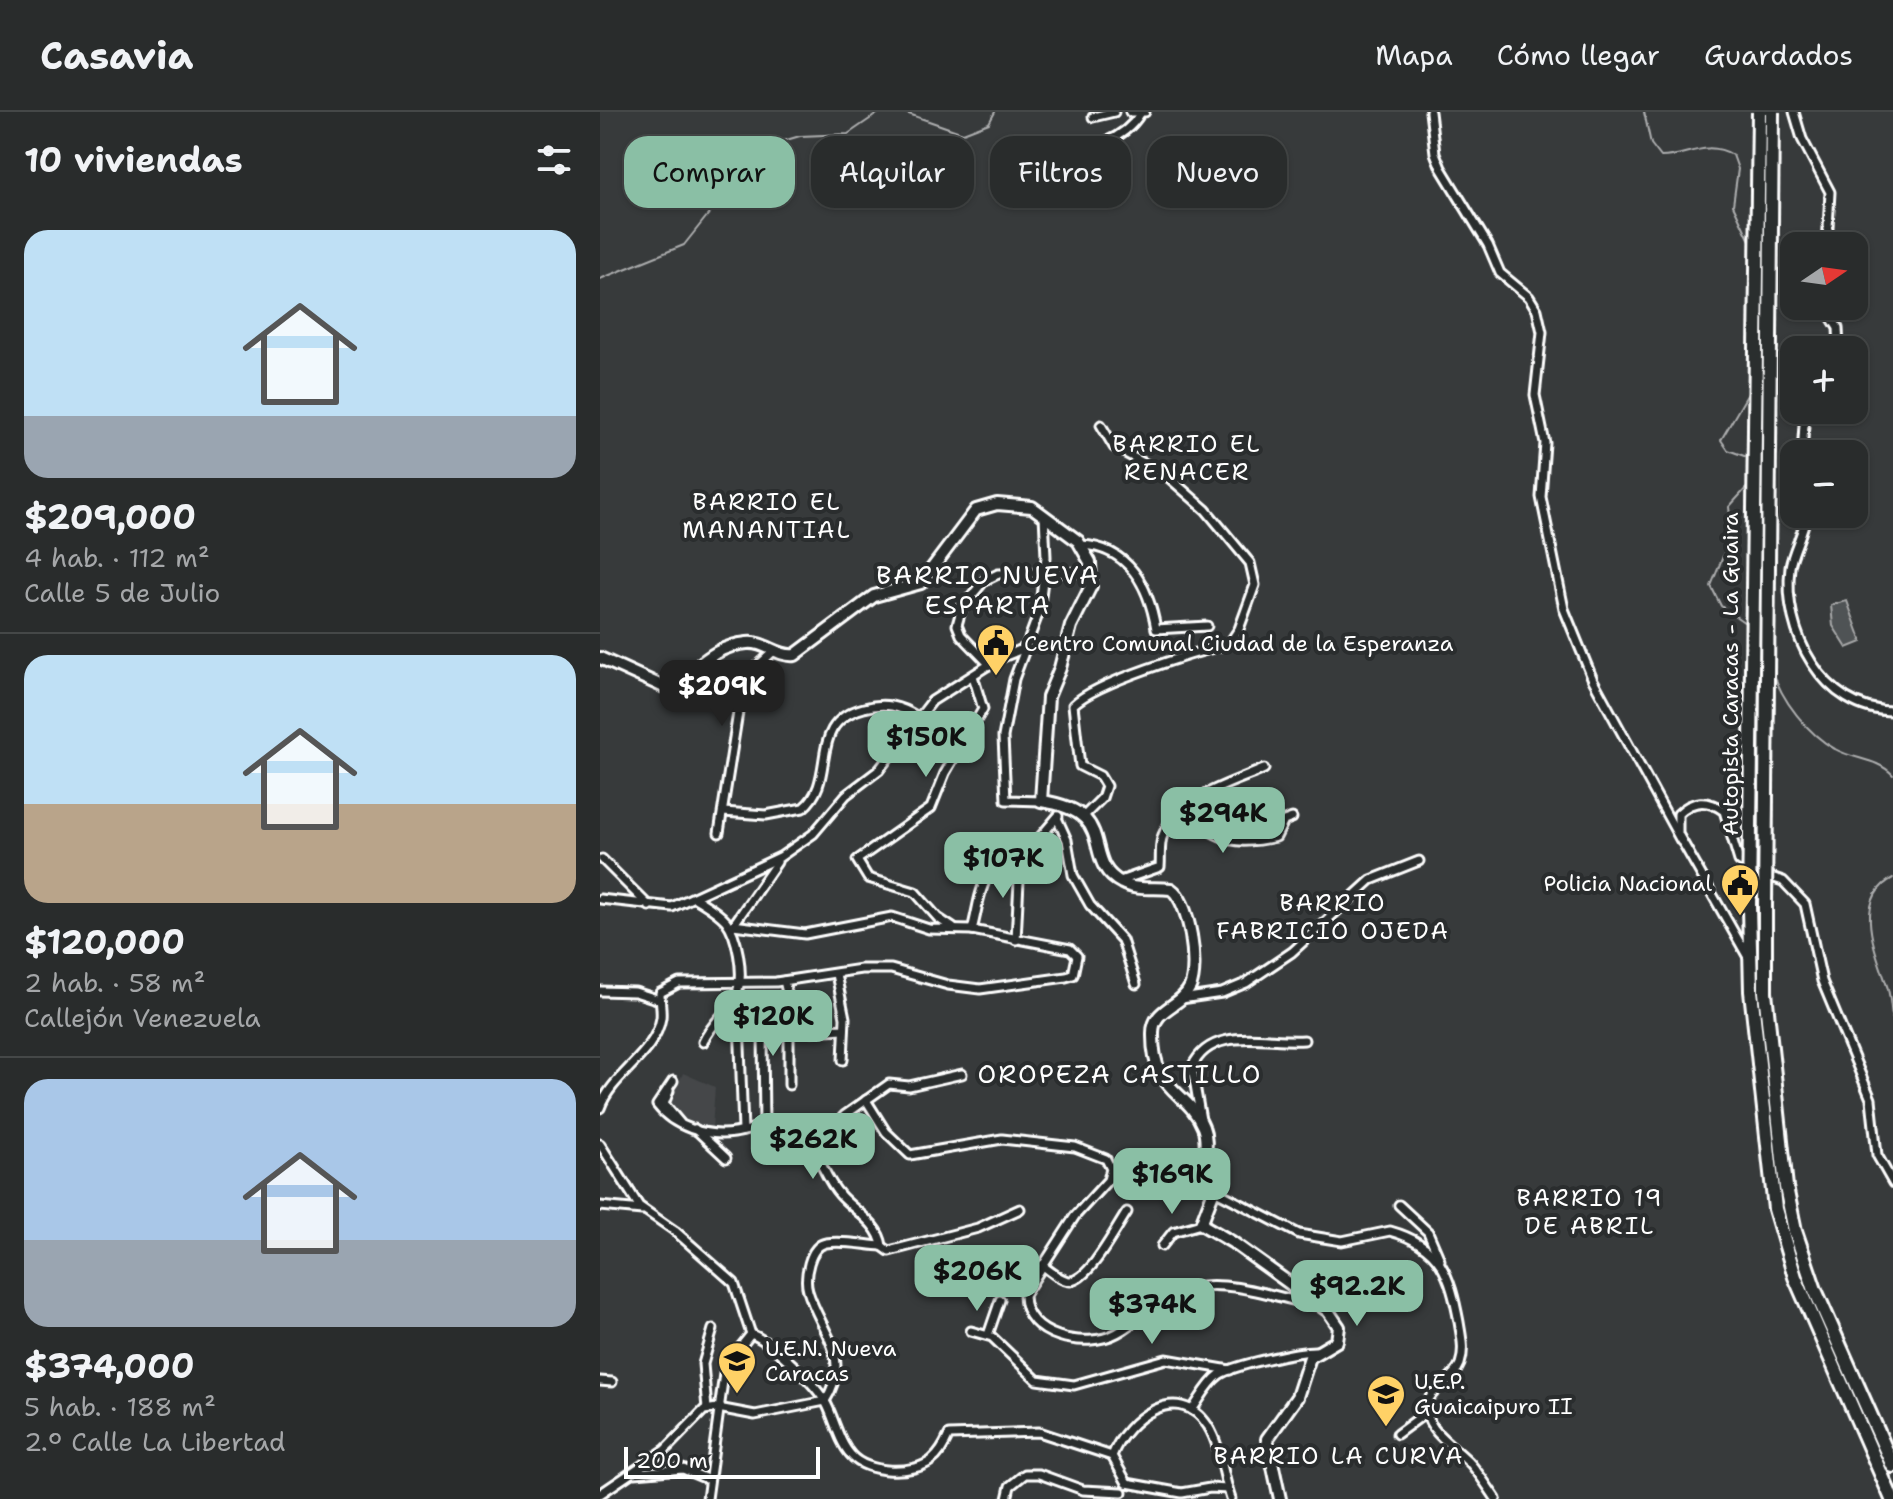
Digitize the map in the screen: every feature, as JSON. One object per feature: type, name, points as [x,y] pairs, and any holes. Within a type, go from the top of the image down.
[{"type":"highway","name":"Autopista Caracas - La Guaira","points":[[1759,112],[1749,907],[1750,961],[1768,1164],[1780,1230],[1795,1277],[1892,1499]]},
{"type":"highway","name":"Autopista Caracas - La Guaira","points":[[1772,112],[1765,992],[1786,1187],[1795,1231],[1815,1290],[1893,1466]]},
{"type":"street","points":[[1093,117],[1114,112]]},
{"type":"street","points":[[1130,112],[1143,113]]},
{"type":"street","points":[[1430,112],[1435,153],[1441,168],[1488,245],[1495,266],[1529,297],[1537,310],[1542,332],[1535,395],[1545,443],[1541,497],[1564,609],[1593,680],[1750,961]]},
{"type":"street","points":[[1794,112],[1802,139],[1830,192],[1828,232]]},
{"type":"street","points":[[1115,136],[1143,113]]},
{"type":"street","points":[[1083,817],[1102,798],[1106,786],[1100,776],[1080,766],[1073,705],[1101,688],[1233,642],[1255,585],[1250,563],[1221,525],[1171,479],[1114,447],[1101,425]]},
{"type":"street","points":[[600,658],[664,687],[722,650],[751,643],[789,656],[799,653],[874,596],[921,583],[979,508],[1011,503],[1032,507],[1044,513],[1081,545],[1091,572],[1091,586],[1071,626],[1060,668],[1048,697],[1041,801]]},
{"type":"street","points":[[1044,513],[1044,573],[1034,631],[1014,679],[1003,737],[1003,793],[1009,802],[1041,801],[1066,805],[1093,828],[1106,868],[1118,881],[1131,886],[1171,889],[1180,898],[1189,928],[1194,966],[1188,991],[1156,1018],[1154,1050],[1162,1078],[1202,1126]]},
{"type":"street","points":[[1802,528],[1790,578],[1796,620],[1815,668],[1826,684],[1851,703],[1868,709],[1893,711]]},
{"type":"street","points":[[1081,545],[1102,548],[1136,571],[1150,603],[1156,629],[1207,626]]},
{"type":"street","points":[[990,665],[958,631],[958,618],[967,599],[994,574],[1091,572]]},
{"type":"street","points":[[600,899],[672,907],[780,857],[822,827],[846,795],[879,770],[932,701],[990,665],[1025,648]]},
{"type":"street","points":[[719,833],[742,687],[752,671],[774,651]]},
{"type":"street","points":[[956,929],[938,918],[915,892],[868,878],[857,860],[923,816],[936,801],[945,773],[983,709],[973,676]]},
{"type":"street","points":[[723,812],[766,815],[803,808],[815,791],[827,736],[839,720],[857,710],[888,705],[905,709],[918,717]]},
{"type":"street","points":[[1118,881],[1160,867],[1163,835],[1181,813],[1208,793],[1264,769]]},
{"type":"street","points":[[1681,841],[1676,823],[1682,810],[1694,803],[1717,806],[1729,820],[1739,861],[1756,872],[1783,881],[1805,904],[1819,973],[1871,1099],[1877,1155],[1883,1172],[1893,1183]]},
{"type":"street","points":[[1016,940],[1020,861],[1066,805]]},
{"type":"street","points":[[1181,813],[1220,837],[1240,843],[1276,837],[1284,821],[1292,818]]},
{"type":"street","points":[[1057,818],[1067,840],[1073,875],[1090,905],[1122,940],[1136,984]]},
{"type":"street","points":[[743,1131],[738,995],[741,981],[732,927],[780,857]]},
{"type":"street","points":[[602,859],[649,906]]},
{"type":"street","points":[[972,930],[988,872],[1000,863],[1020,861]]},
{"type":"street","points":[[1179,1000],[1222,993],[1246,983],[1292,952],[1371,880],[1419,861]]},
{"type":"street","points":[[600,1108],[608,1089],[655,1036],[664,988],[679,983],[784,981],[861,969],[891,969],[959,988],[991,988],[1073,975],[1077,956],[1070,949],[972,930],[929,929],[892,917],[805,934],[732,927],[695,898]]},
{"type":"street","points":[[836,974],[844,1005],[843,1060]]},
{"type":"street","points":[[784,981],[797,1032]]},
{"type":"street","points":[[600,991],[635,992],[660,1000]]},
{"type":"street","points":[[703,1042],[710,1027],[722,1018],[738,995]]},
{"type":"street","points":[[789,1085],[789,1032],[844,1029]]},
{"type":"street","points":[[763,1034],[764,1125]]},
{"type":"street","points":[[1304,1040],[1231,1038],[1206,1048],[1192,1067],[1206,1149],[1203,1171],[1214,1190],[1299,1234],[1342,1241],[1390,1231],[1427,1250],[1440,1262]]},
{"type":"street","points":[[811,1149],[837,1121],[889,1084],[909,1086],[962,1074]]},
{"type":"street","points":[[726,1158],[689,1128],[664,1104],[673,1081],[657,1105],[675,1124],[689,1128],[733,1134],[775,1124],[794,1130],[811,1149],[834,1189],[877,1231],[882,1246]]},
{"type":"street","points":[[866,1100],[886,1132],[910,1155],[1002,1139],[1075,1147],[1106,1159],[1111,1169],[1108,1180],[1075,1216],[1025,1290],[1024,1303],[1042,1329],[1063,1338],[1110,1336],[1159,1298],[1209,1285],[1315,1305]]},
{"type":"street","points":[[601,1148],[643,1210],[675,1231],[734,1283],[743,1302],[751,1334]]},
{"type":"street","points":[[1201,1224],[1214,1190]]},
{"type":"street","points":[[1399,1205],[1428,1232],[1455,1293],[1462,1352],[1459,1367],[1430,1397],[1427,1412],[1433,1425],[1470,1463],[1496,1499]]},
{"type":"street","points":[[600,1206],[643,1210]]},
{"type":"street","points":[[600,1494],[665,1450],[707,1409],[755,1415],[800,1409],[825,1401],[835,1379],[835,1357],[829,1333],[808,1290],[813,1255],[827,1243],[882,1246],[889,1251],[978,1228],[1020,1209]]},
{"type":"street","points":[[1042,1265],[1063,1280],[1078,1279],[1091,1268],[1127,1212]]},
{"type":"street","points":[[1162,1246],[1173,1232],[1201,1224],[1232,1242],[1315,1305],[1334,1315],[1341,1333],[1333,1344],[1317,1351],[1294,1353],[1230,1370],[1214,1378],[1192,1410]]},
{"type":"street","points":[[988,1335],[1000,1300]]},
{"type":"street","points":[[707,1409],[703,1364],[713,1329]]},
{"type":"street","points":[[971,1331],[988,1335],[1037,1380],[1061,1384],[1087,1383],[1166,1359],[1230,1370]]},
{"type":"street","points":[[751,1334],[772,1344],[825,1401],[852,1457],[882,1469],[919,1466],[939,1453],[949,1435],[976,1431],[1039,1432],[1112,1456],[1127,1483]]},
{"type":"street","points":[[707,1499],[707,1479],[725,1366],[751,1334]]},
{"type":"street","points":[[1280,1499],[1267,1439],[1297,1397],[1307,1364],[1317,1351]]},
{"type":"street","points":[[600,1381],[612,1382]]},
{"type":"street","points":[[1112,1456],[1124,1430],[1142,1415],[1165,1406],[1192,1410],[1211,1432],[1231,1499]]},
{"type":"street","points":[[1397,1434],[1427,1412]]},
{"type":"street","points":[[629,1473],[683,1469],[707,1479]]},
{"type":"street","points":[[1007,1499],[1010,1486],[1025,1474],[1039,1474],[1083,1490],[1122,1496],[1127,1483]]},
{"type":"street","points":[[1127,1483],[1182,1493],[1210,1488],[1228,1489]]},
{"type":"shaded area","points":[[1847,601],[1862,642],[1847,648],[1833,626],[1831,605]]},
{"type":"shaded area","points":[[683,1073],[715,1087],[712,1129],[683,1124],[669,1104]]},
{"type":"waterway","points":[[600,279],[684,245],[719,201],[783,141],[800,136],[848,134],[880,112]]},
{"type":"waterway","points":[[903,112],[963,133],[989,123],[995,112]]},
{"type":"waterway","points":[[1644,112],[1651,144],[1661,157],[1705,149],[1723,150],[1733,155],[1738,169],[1733,205],[1752,245]]},
{"type":"waterway","points":[[1762,282],[1762,323]]},
{"type":"waterway","points":[[1750,390],[1721,440],[1728,450],[1747,457],[1750,463]]},
{"type":"waterway","points":[[1748,625],[1721,606],[1711,586],[1732,534],[1729,507],[1749,485]]},
{"type":"waterway","points":[[1773,670],[1789,704],[1815,735],[1842,753],[1880,765],[1893,775]]},
{"type":"waterway","points":[[1893,878],[1881,887],[1873,899],[1870,912],[1873,942],[1889,992],[1893,1021]]},
{"type":"place","name":"Centro Comunal Ciudad de la Esperanza","points":[[996,677]]},
{"type":"place","name":"Policia Nacional","points":[[1740,917]]},
{"type":"place","name":"U.E.N. Nueva Caracas","points":[[737,1395]]},
{"type":"place","name":"U.E.P. Guaicaipuro II","points":[[1386,1428]]},
{"type":"district","name":"BARRIO EL RENACER","points":[[1187,458]]},
{"type":"district","name":"BARRIO EL MANANTIAL","points":[[767,516]]},
{"type":"district","name":"BARRIO NUEVA ESPARTA","points":[[988,589]]},
{"type":"district","name":"BARRIO FABRICIO OJEDA","points":[[1333,917]]},
{"type":"district","name":"OROPEZA CASTILLO","points":[[1120,1073]]},
{"type":"district","name":"BARRIO 19 DE ABRIL","points":[[1590,1212]]},
{"type":"district","name":"BARRIO LA CURVA","points":[[1339,1456]]}]
